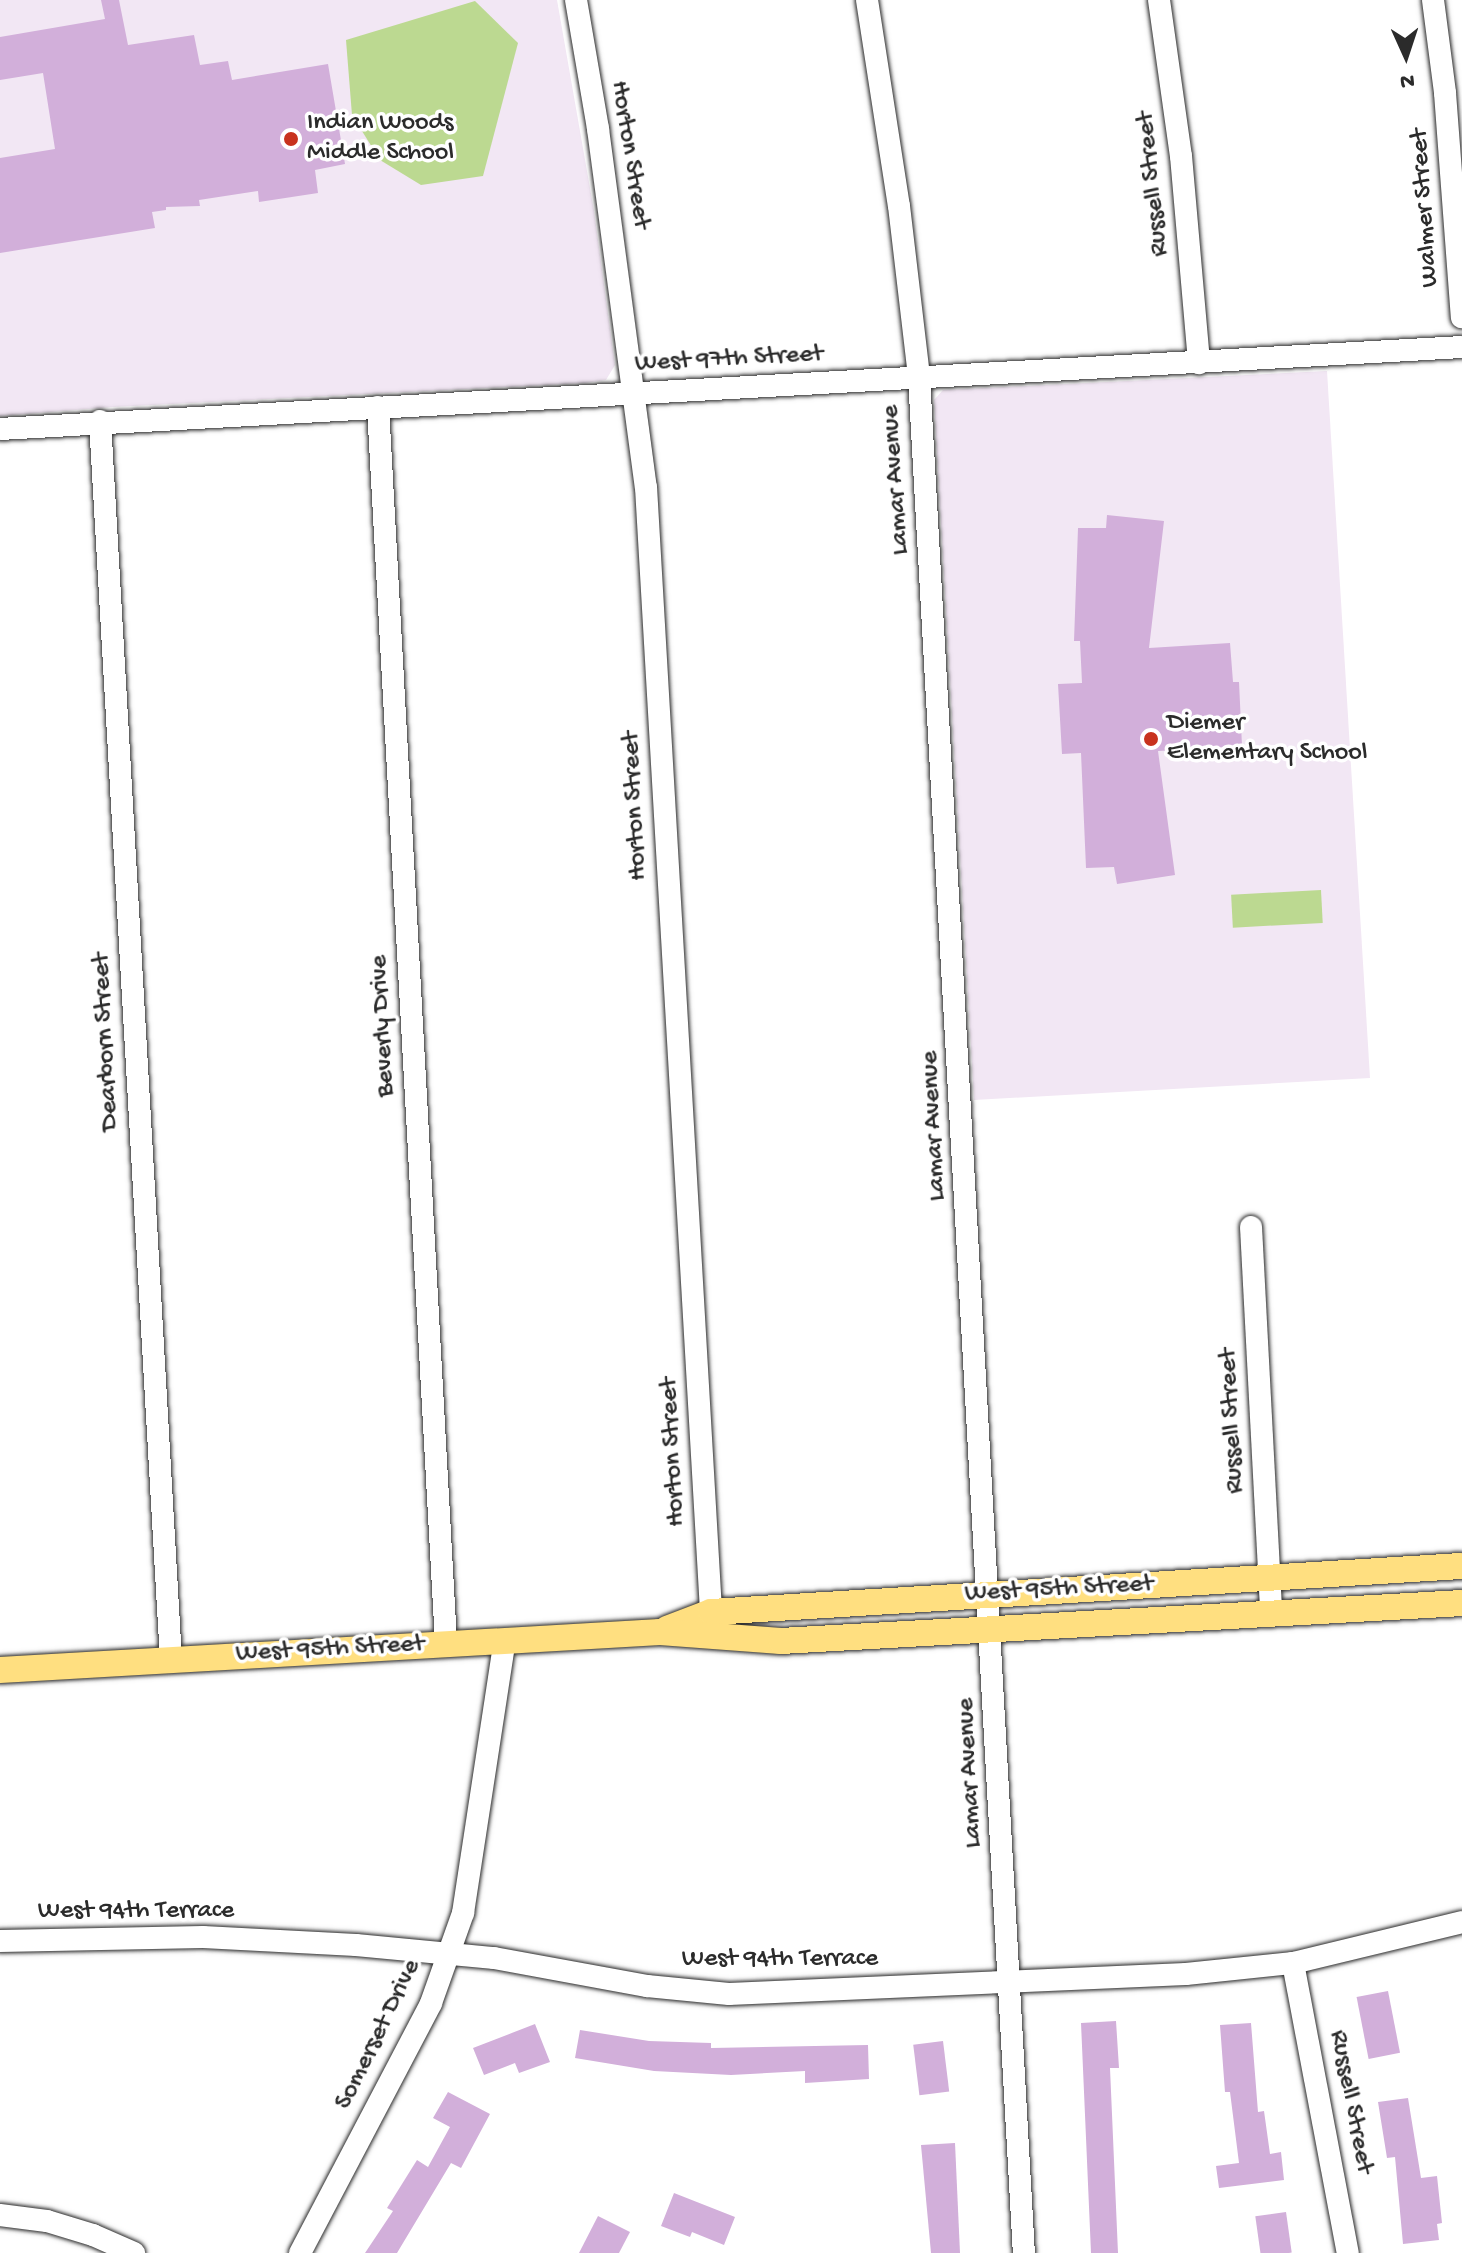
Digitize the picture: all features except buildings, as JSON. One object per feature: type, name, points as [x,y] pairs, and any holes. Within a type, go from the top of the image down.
[{"type":"main road","name":"West 95th Street","points":[[660,1632],[711,1612],[1462,1566]]},
{"type":"main road","name":"West 95th Street","points":[[0,1670],[660,1632],[781,1641],[1462,1603]]},
{"type":"street","name":"Horton Street","points":[[576,0],[600,144],[647,503],[711,1612]]},
{"type":"street","name":"Lamar Avenue","points":[[867,0],[899,206],[919,377],[1024,2253]]},
{"type":"street","name":"Russell Street","points":[[1159,0],[1181,156],[1199,363]]},
{"type":"street","name":"Walmer Street","points":[[1433,0],[1445,93],[1462,317]]},
{"type":"street","name":"West 97th Street","points":[[0,429],[1462,347]]},
{"type":"street","name":"Beverly Drive","points":[[378,407],[446,1643]]},
{"type":"street","name":"Dearborn Street","points":[[100,421],[171,1660]]},
{"type":"street","name":"Russell Street","points":[[1251,1227],[1271,1613]]},
{"type":"street","name":"Somerset Drive","points":[[300,2253],[431,2003],[463,1913],[505,1640]]},
{"type":"street","name":"West 94th Terrace","points":[[0,1941],[203,1937],[449,1954],[494,1958],[647,1986],[729,1994],[1186,1974],[1293,1963],[1462,1922]]},
{"type":"street","name":"Russell Street","points":[[1293,1963],[1342,2208],[1348,2253]]},
{"type":"street","points":[[0,2215],[47,2221],[93,2235],[134,2253]]},
{"type":"shaded area","name":"Indian Woods Middle School","points":[[0,0],[557,0],[594,211],[615,365],[606,380],[0,416]]},
{"type":"shaded area","name":"Diemer Elementary School","points":[[1327,371],[1370,1078],[974,1100],[934,400],[943,390]]},
{"type":"green space","points":[[475,1],[518,43],[483,176],[421,185],[380,160],[352,115],[346,40]]},
{"type":"green space","points":[[1321,890],[1323,923],[1233,928],[1231,895]]},
{"type":"place","name":"Indian Woods Middle School","points":[[291,139]]},
{"type":"place","name":"Diemer Elementary School","points":[[1151,739]]}]
